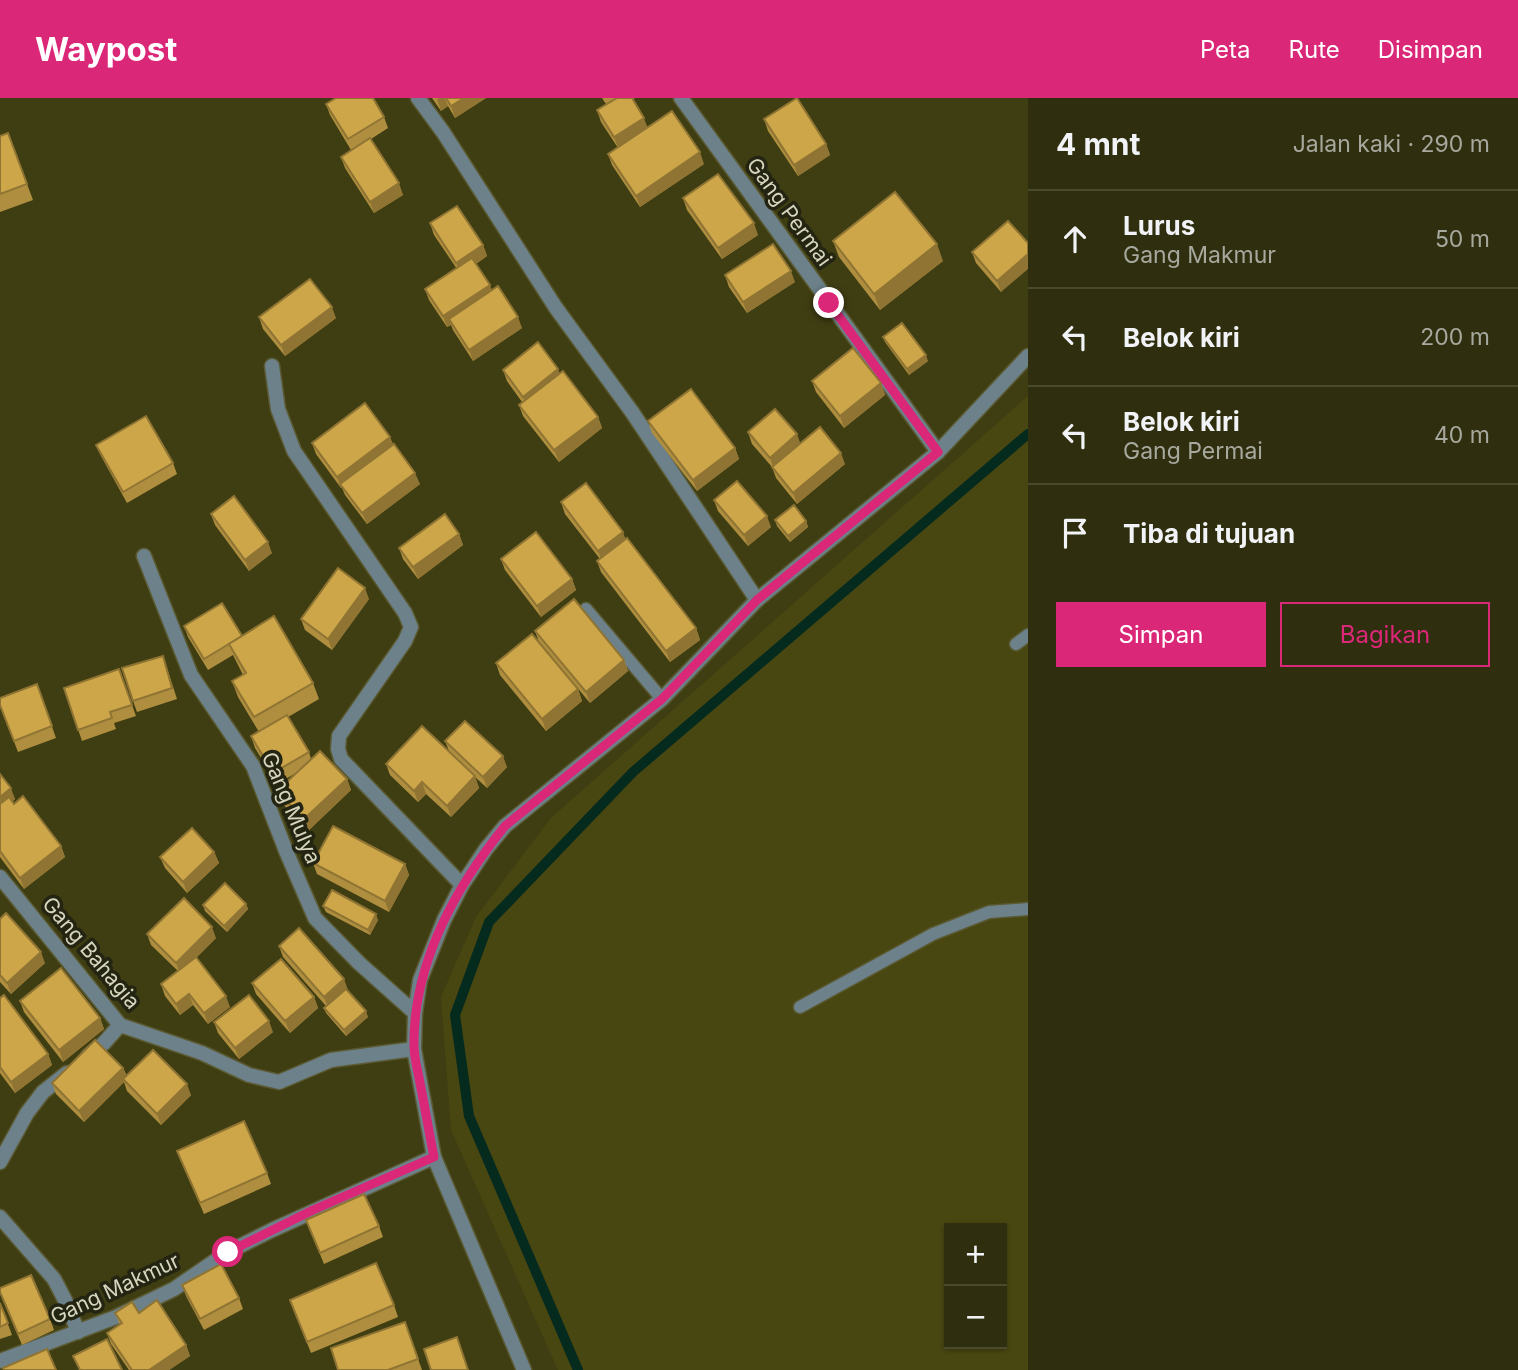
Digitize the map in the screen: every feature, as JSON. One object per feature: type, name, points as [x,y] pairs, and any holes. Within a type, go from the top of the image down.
[{"type":"street","points":[[418,98],[443,132],[556,308],[632,412],[757,600]]},
{"type":"street","name":"Gang Permai","points":[[681,98],[938,452]]},
{"type":"street","points":[[524,1370],[434,1157],[414,1049],[415,1013],[421,980],[444,920],[462,885],[505,826],[662,699],[757,600],[938,452],[1028,356]]},
{"type":"street","points":[[272,366],[278,409],[294,451],[405,613],[411,627],[405,641],[339,736],[338,750],[341,759],[462,885]]},
{"type":"street","name":"Gang Mulya","points":[[144,556],[191,675],[253,766],[315,918],[359,963],[415,1013]]},
{"type":"street","name":"Gang Bahagia","points":[[0,877],[120,1025],[202,1053],[249,1075],[279,1082],[331,1060],[414,1049]]},
{"type":"street","points":[[0,1162],[27,1113],[43,1093],[104,1043],[120,1025]]},
{"type":"street","name":"Gang Makmur","points":[[0,1361],[116,1317],[174,1289],[228,1252],[303,1215],[434,1157]]},
{"type":"street","points":[[0,1217],[54,1279],[78,1332]]},
{"type":"lane","points":[[586,609],[662,699]]},
{"type":"lane","points":[[1016,644],[1028,635]]},
{"type":"lane","points":[[800,1007],[933,934],[989,912],[1028,909]]},
{"type":"shaded area","points":[[1028,396],[1028,1370],[558,1370],[451,1130],[441,997],[476,917],[551,818]]},
{"type":"building","points":[[336,98],[373,98],[384,117],[348,139],[326,104]]},
{"type":"building","points":[[446,98],[464,98],[451,106]]},
{"type":"building","points":[[617,98],[632,98],[644,118],[614,137],[597,110]]},
{"type":"building","points":[[797,98],[826,144],[794,165],[764,119]]},
{"type":"building","points":[[672,111],[700,152],[636,196],[608,154]]},
{"type":"building","points":[[8,133],[27,184],[0,194],[0,136]]},
{"type":"building","points":[[370,138],[399,183],[370,202],[341,157]]},
{"type":"building","points":[[718,174],[754,223],[718,248],[683,198]]},
{"type":"building","points":[[895,192],[937,244],[874,294],[833,241]]},
{"type":"building","points":[[457,206],[483,245],[456,263],[430,223]]},
{"type":"building","points":[[1008,221],[1028,243],[1028,254],[997,281],[972,252]]},
{"type":"building","points":[[773,244],[791,271],[743,302],[725,275]]},
{"type":"building","points":[[472,258],[490,285],[443,316],[425,289]]},
{"type":"building","points":[[310,279],[332,307],[281,345],[259,317]]},
{"type":"building","points":[[498,286],[518,317],[469,350],[449,319]]},
{"type":"building","points":[[902,323],[926,355],[907,369],[883,337]]},
{"type":"building","points":[[538,342],[558,369],[523,397],[503,370]]},
{"type":"building","points":[[853,348],[881,383],[840,416],[812,381]]},
{"type":"building","points":[[563,371],[598,417],[554,450],[519,405]]},
{"type":"building","points":[[691,389],[735,448],[693,480],[648,421]]},
{"type":"building","points":[[365,403],[390,437],[337,477],[312,443]]},
{"type":"building","points":[[775,409],[797,434],[770,458],[748,432]]},
{"type":"building","points":[[146,416],[173,463],[123,492],[96,445]]},
{"type":"building","points":[[820,427],[841,453],[793,493],[772,467]]},
{"type":"building","points":[[394,444],[415,473],[362,513],[340,484]]},
{"type":"building","points":[[737,481],[767,516],[744,535],[714,500]]},
{"type":"building","points":[[586,483],[623,532],[598,551],[561,502]]},
{"type":"building","points":[[234,496],[268,542],[245,560],[211,514]]},
{"type":"building","points":[[794,505],[806,521],[788,536],[775,520]]},
{"type":"building","points":[[445,514],[459,534],[413,567],[399,548]]},
{"type":"building","points":[[536,532],[572,579],[537,606],[501,559]]},
{"type":"building","points":[[627,538],[696,628],[666,651],[597,561]]},
{"type":"building","points":[[338,568],[365,588],[328,639],[301,619]]},
{"type":"building","points":[[574,599],[624,660],[586,692],[535,631]]},
{"type":"building","points":[[222,603],[242,636],[204,659],[184,626]]},
{"type":"building","points":[[274,616],[313,683],[254,717],[232,681],[246,673],[229,644]]},
{"type":"building","points":[[532,634],[578,689],[542,719],[496,663]]},
{"type":"building","points":[[163,656],[172,688],[133,701],[122,668]]},
{"type":"building","points":[[119,669],[132,705],[110,712],[112,718],[78,730],[64,688]]},
{"type":"building","points":[[37,684],[52,726],[14,741],[0,705],[0,698]]},
{"type":"building","points":[[287,715],[309,752],[273,773],[251,736]]},
{"type":"building","points":[[465,721],[503,756],[483,777],[445,741]]},
{"type":"building","points":[[422,726],[475,776],[447,806],[422,782],[414,791],[386,764]]},
{"type":"building","points":[[320,751],[347,779],[304,819],[277,791]]},
{"type":"building","points":[[0,774],[11,788],[0,797]]},
{"type":"building","points":[[23,796],[61,846],[20,878],[0,851],[0,804],[9,797],[14,804]]},
{"type":"building","points":[[333,826],[405,864],[385,901],[313,863]]},
{"type":"building","points":[[192,828],[214,852],[183,882],[160,857]]},
{"type":"building","points":[[225,883],[246,904],[224,926],[203,905]]},
{"type":"building","points":[[332,890],[376,914],[368,930],[323,906]]},
{"type":"building","points":[[184,898],[212,927],[176,963],[147,934]]},
{"type":"building","points":[[6,913],[41,952],[7,983],[0,975],[0,919]]},
{"type":"building","points":[[299,928],[344,979],[324,997],[279,946]]},
{"type":"building","points":[[196,957],[226,996],[204,1013],[189,994],[176,1004],[161,984]]},
{"type":"building","points":[[281,959],[314,997],[285,1021],[252,983]]},
{"type":"building","points":[[61,968],[100,1018],[59,1050],[20,1001]]},
{"type":"building","points":[[346,989],[366,1011],[344,1030],[324,1008]]},
{"type":"building","points":[[4,995],[48,1054],[11,1082],[0,1067],[0,998]]},
{"type":"building","points":[[249,995],[269,1021],[235,1048],[214,1022]]},
{"type":"building","points":[[95,1040],[123,1068],[79,1111],[52,1083]]},
{"type":"building","points":[[153,1050],[187,1084],[157,1114],[123,1079]]},
{"type":"building","points":[[244,1121],[267,1173],[200,1203],[177,1151]]},
{"type":"building","points":[[364,1194],[379,1226],[320,1253],[306,1220]]},
{"type":"building","points":[[376,1263],[394,1305],[307,1342],[290,1300]]},
{"type":"building","points":[[221,1264],[239,1298],[200,1319],[182,1285]]},
{"type":"building","points":[[31,1275],[50,1319],[18,1334],[0,1288]]},
{"type":"building","points":[[157,1300],[186,1345],[149,1370],[132,1370],[107,1333],[122,1323],[115,1313],[132,1302],[139,1313]]},
{"type":"building","points":[[0,1303],[8,1323],[0,1327]]},
{"type":"building","points":[[405,1322],[418,1359],[388,1370],[338,1370],[331,1348]]},
{"type":"building","points":[[457,1337],[468,1370],[431,1370],[424,1349]]},
{"type":"building","points":[[107,1339],[122,1370],[80,1370],[73,1356]]},
{"type":"building","points":[[47,1349],[56,1370],[3,1368]]},
{"type":"waterway","points":[[578,1370],[469,1116],[455,1015],[489,922],[633,772],[1028,434]]},
{"type":"route","points":[[228,1252],[313,1210],[434,1157],[414,1049],[415,1013],[421,980],[444,920],[462,885],[486,849],[505,826],[662,699],[757,600],[938,452],[829,303]]}]
